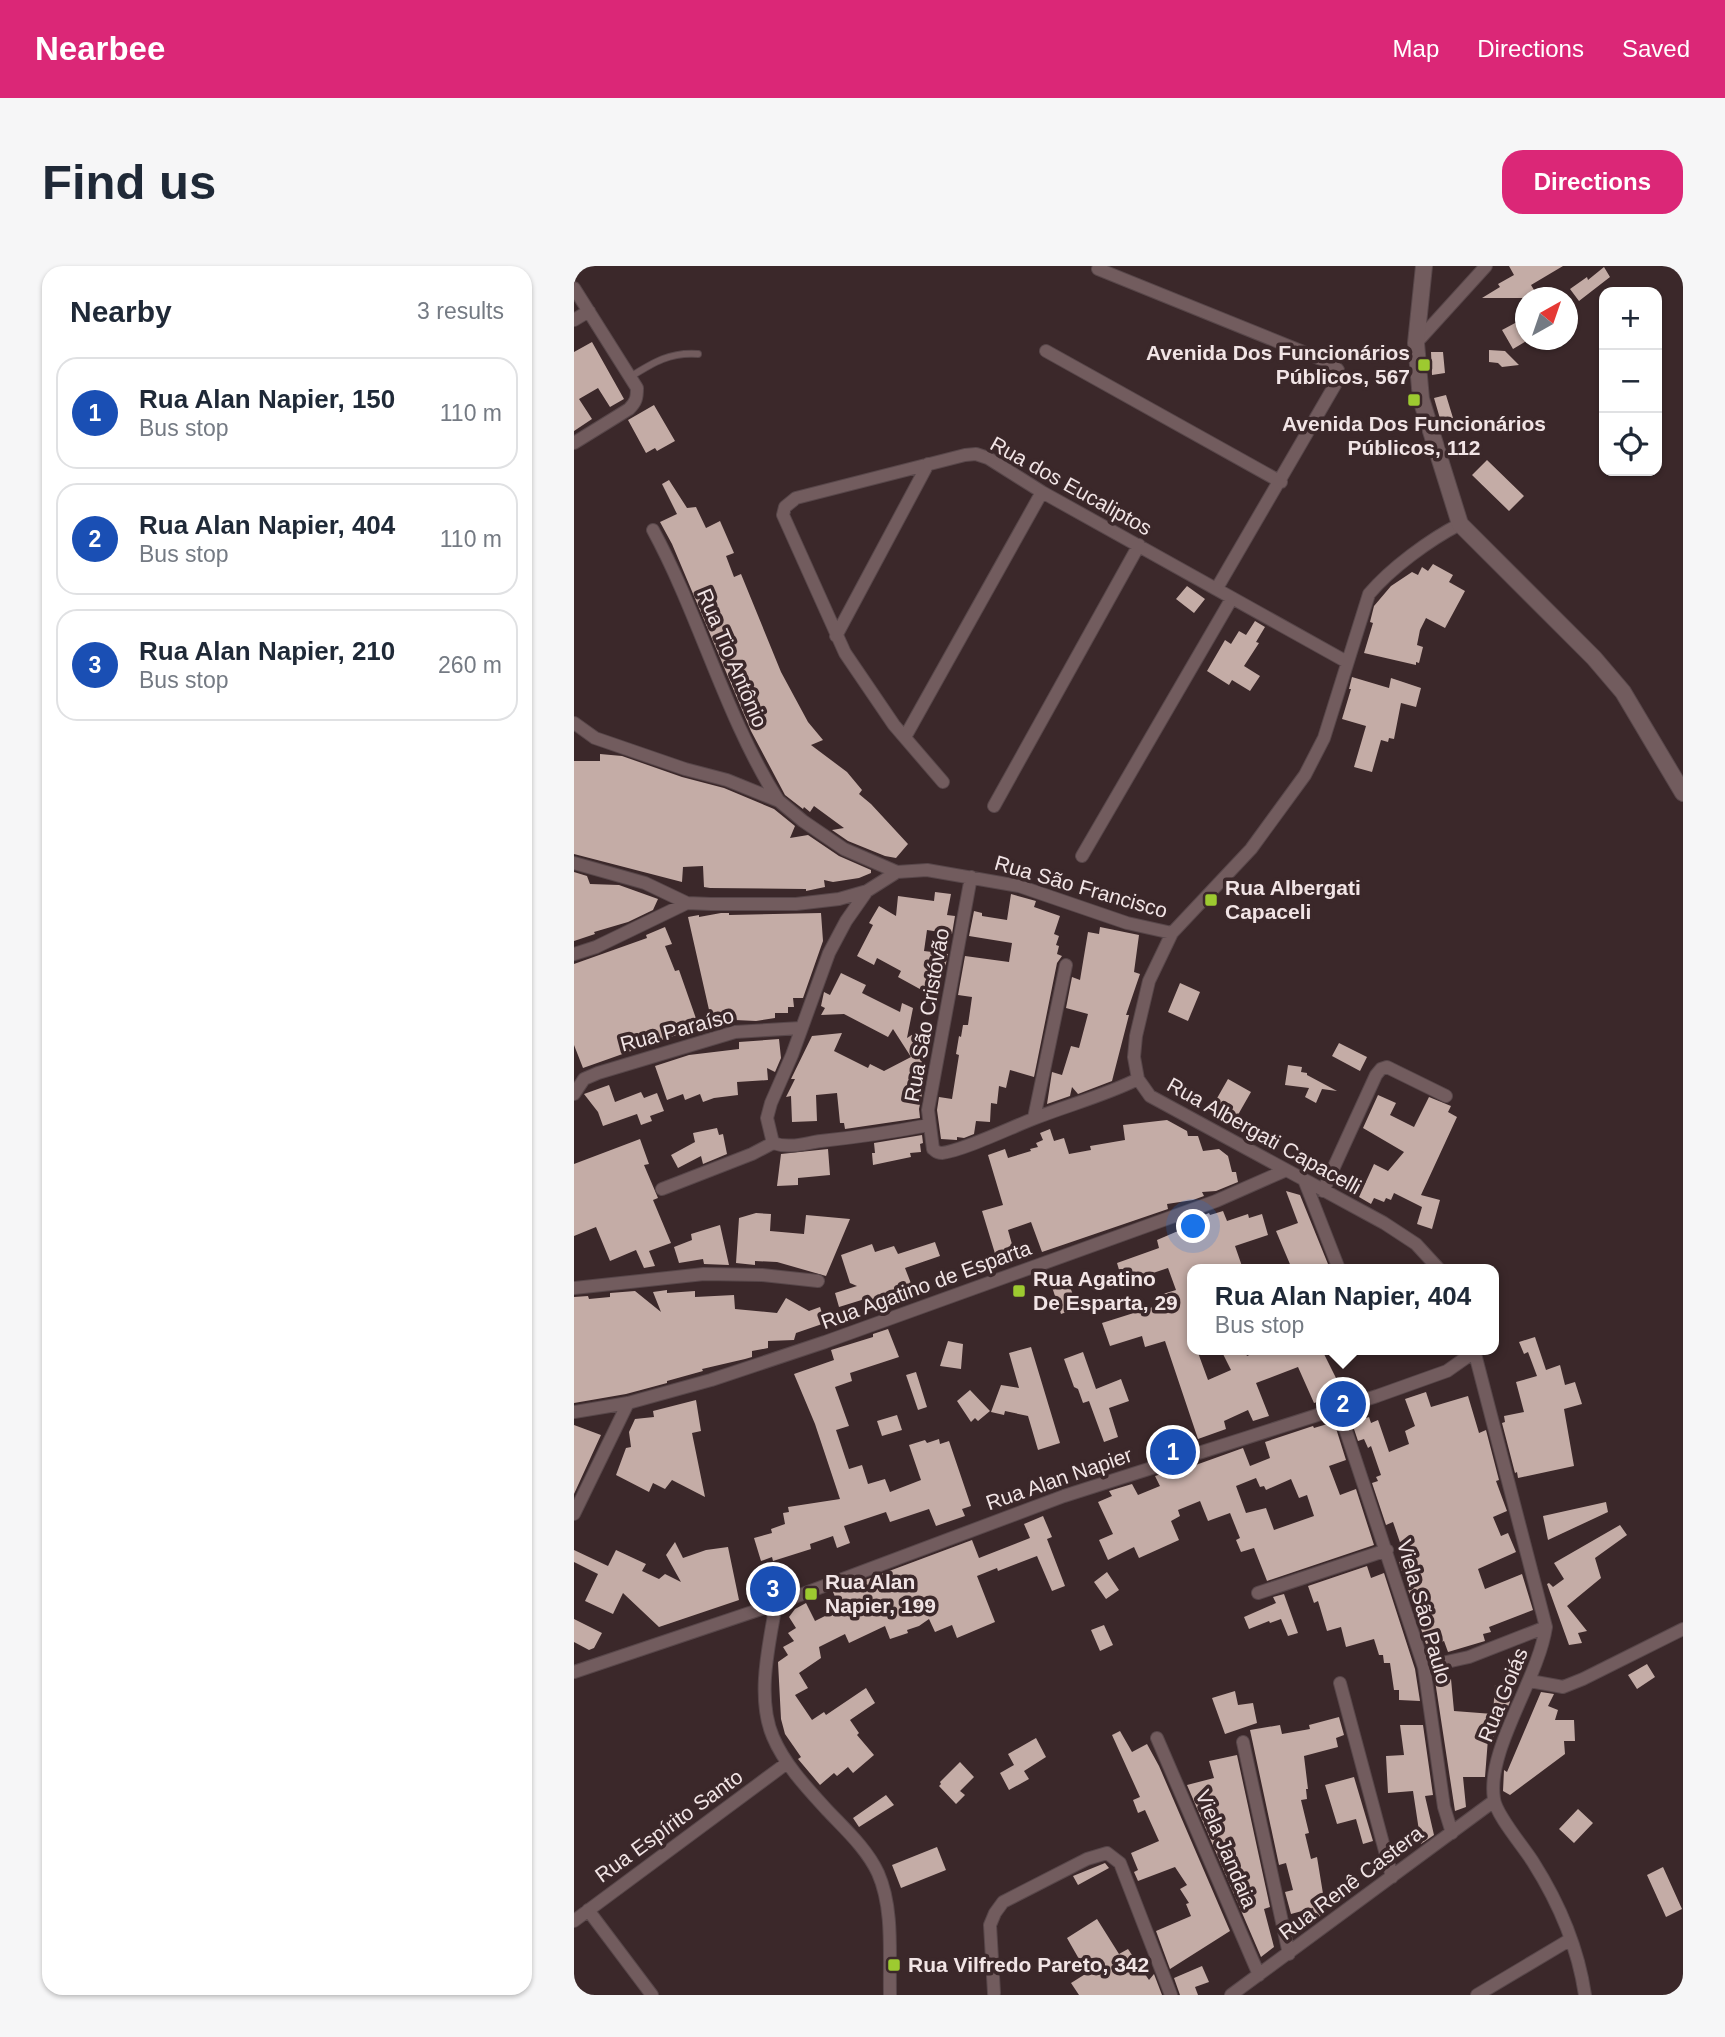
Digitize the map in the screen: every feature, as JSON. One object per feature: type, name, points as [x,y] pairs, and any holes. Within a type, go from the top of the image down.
[{"type":"street","points":[[1424,266],[1416,343],[1421,399],[1460,524],[1594,658],[1623,692],[1683,793]]},
{"type":"street","points":[[1416,343],[1486,266]]},
{"type":"street","points":[[1098,269],[1334,364],[1338,370],[1339,378],[1217,588]]},
{"type":"street","points":[[574,288],[634,382],[635,403],[629,410],[574,443]]},
{"type":"street","points":[[574,320],[589,311]]},
{"type":"street","points":[[1046,351],[1281,482]]},
{"type":"street","name":"Rua dos Eucaliptos","points":[[943,782],[905,737],[845,653],[836,636],[783,515],[785,507],[796,498],[976,454],[988,458],[1042,492],[1347,662]]},
{"type":"street","points":[[836,636],[928,464]]},
{"type":"street","points":[[905,737],[1042,492]]},
{"type":"street","name":"Rua Albergati Capacelli","points":[[1436,1264],[1401,1234],[1163,1104],[1143,1090],[1134,1057],[1136,1036],[1149,981],[1172,933],[1251,849],[1305,775],[1324,738],[1368,594],[1380,581],[1442,533],[1460,524]]},
{"type":"street","name":"Rua Tio Antônio","points":[[653,530],[672,565],[710,660],[759,769],[779,801]]},
{"type":"street","points":[[993,806],[1139,545]]},
{"type":"street","points":[[1082,856],[1232,598]]},
{"type":"street","points":[[574,723],[595,738],[685,769],[727,780],[779,801],[844,849],[897,872]]},
{"type":"street","points":[[574,863],[645,883],[687,903],[796,904],[839,899],[867,891],[897,872]]},
{"type":"street","name":"Rua São Francisco","points":[[897,872],[927,870],[1019,886],[1128,923],[1172,933]]},
{"type":"street","name":"Rua São Cristóvão","points":[[971,877],[928,1110],[933,1149],[943,1153],[1034,1118]]},
{"type":"street","points":[[773,1143],[768,1112],[830,953],[846,921],[867,891]]},
{"type":"street","points":[[574,954],[607,942],[687,903]]},
{"type":"street","points":[[1034,1118],[1066,965]]},
{"type":"street","name":"Rua Paraíso","points":[[574,1094],[584,1080],[598,1073],[726,1034],[801,1028]]},
{"type":"street","points":[[1322,1191],[1381,1069],[1387,1067],[1446,1096]]},
{"type":"street","points":[[1034,1118],[1112,1092],[1138,1079]]},
{"type":"street","points":[[662,1189],[752,1154],[773,1143],[794,1146],[929,1125]]},
{"type":"street","name":"Rua Agatino de Esparta","points":[[574,1412],[628,1403],[711,1381],[1216,1201],[1284,1171]]},
{"type":"street","points":[[1306,1182],[1337,1264]]},
{"type":"street","points":[[574,1288],[704,1274],[762,1275],[818,1281]]},
{"type":"street","name":"Rua Alan Napier","points":[[574,1672],[776,1604],[1064,1496],[1447,1371],[1469,1355]]},
{"type":"street","name":"Rua Goiás","points":[[1475,1355],[1546,1627],[1543,1647],[1499,1752],[1493,1777],[1494,1801]]},
{"type":"street","points":[[574,1514],[628,1403]]},
{"type":"street","name":"Viela São Paulo","points":[[1338,1407],[1424,1667],[1444,1807],[1452,1833]]},
{"type":"street","points":[[1258,1593],[1387,1550]]},
{"type":"street","points":[[776,1604],[767,1666],[767,1713],[773,1736],[787,1763],[860,1846],[878,1873],[888,1913],[890,1995]]},
{"type":"street","points":[[1424,1667],[1469,1657],[1546,1627]]},
{"type":"street","points":[[1530,1681],[1563,1687],[1683,1629]]},
{"type":"street","points":[[1340,1683],[1392,1877]]},
{"type":"street","name":"Viela Jandaia","points":[[1157,1738],[1259,1975]]},
{"type":"street","points":[[1242,1742],[1289,1954]]},
{"type":"street","name":"Rua Espírito Santo","points":[[574,1921],[787,1763]]},
{"type":"street","points":[[1494,1801],[1556,1899],[1572,1939],[1585,1995]]},
{"type":"street","name":"Rua Renê Castera","points":[[1231,1995],[1494,1801]]},
{"type":"street","points":[[994,1993],[990,1925],[1003,1902],[1100,1853],[1107,1853],[1119,1863],[1171,1995]]},
{"type":"street","points":[[588,1910],[652,1995]]},
{"type":"street","points":[[1477,1995],[1572,1939]]},
{"type":"lane","points":[[634,382],[665,357],[682,353],[698,354]]},
{"type":"building","points":[[1509,266],[1563,266],[1531,285],[1532,287],[1515,287],[1515,298],[1482,298],[1514,275]]},
{"type":"building","points":[[1604,267],[1610,277],[1579,301],[1578,287],[1573,287],[1587,277],[1588,280]]},
{"type":"building","points":[[1515,323],[1515,348],[1513,349],[1502,330]]},
{"type":"building","points":[[592,342],[624,399],[610,407],[598,388],[579,399],[592,419],[574,431],[574,352]]},
{"type":"building","points":[[1489,350],[1505,351],[1519,365],[1502,367],[1498,363],[1489,362]]},
{"type":"building","points":[[1431,352],[1443,352],[1445,373],[1432,375]]},
{"type":"building","points":[[1446,395],[1453,418],[1441,422],[1434,398]]},
{"type":"building","points":[[654,405],[675,441],[657,451],[655,448],[646,453],[628,420]]},
{"type":"building","points":[[1487,460],[1524,496],[1509,511],[1472,475]]},
{"type":"building","points":[[669,480],[687,508],[696,507],[706,528],[720,521],[734,553],[726,556],[734,577],[741,574],[781,672],[808,722],[823,740],[811,745],[847,772],[862,790],[859,794],[908,844],[896,858],[848,841],[832,830],[844,828],[814,806],[810,812],[785,795],[751,731],[672,544],[660,522],[677,514],[662,484]]},
{"type":"building","points":[[1433,564],[1453,575],[1449,582],[1465,591],[1445,628],[1426,618],[1417,645],[1423,647],[1419,663],[1416,662],[1416,665],[1364,653],[1373,623],[1370,622],[1374,606],[1391,586],[1412,572],[1418,575],[1422,567],[1428,571]]},
{"type":"building","points":[[1187,586],[1205,599],[1194,613],[1176,599]]},
{"type":"building","points":[[1255,621],[1265,627],[1256,642],[1259,643],[1244,666],[1260,676],[1250,691],[1232,680],[1229,685],[1207,671],[1225,640],[1231,644],[1239,631],[1246,635]]},
{"type":"building","points":[[1352,677],[1389,688],[1391,678],[1421,688],[1416,707],[1401,703],[1394,739],[1389,738],[1388,742],[1381,740],[1372,772],[1354,767],[1366,726],[1342,719]]},
{"type":"building","points":[[600,754],[622,756],[724,788],[774,809],[795,826],[790,838],[808,835],[839,856],[871,870],[871,873],[833,882],[824,880],[825,887],[806,891],[710,888],[704,887],[703,866],[683,867],[682,882],[574,854],[574,761],[600,761]]},
{"type":"building","points":[[574,872],[587,876],[590,884],[619,885],[658,899],[653,910],[574,941]]},
{"type":"building","points":[[935,892],[951,894],[947,915],[955,916],[952,934],[927,930],[924,951],[948,954],[938,999],[898,977],[901,971],[877,958],[874,965],[857,956],[873,925],[869,923],[879,906],[896,916],[898,896],[934,901]]},
{"type":"building","points":[[1011,894],[1036,901],[1034,907],[1060,916],[1054,934],[1059,936],[1057,954],[1062,956],[1057,963],[1034,1077],[1010,1070],[1006,1088],[999,1086],[997,1104],[991,1103],[990,1122],[976,1121],[974,1134],[964,1138],[941,1139],[937,1110],[939,1097],[952,1099],[959,1036],[961,1037],[963,1025],[968,1025],[972,997],[958,995],[965,956],[1009,962],[1012,943],[969,936],[974,911],[982,913],[982,916],[1007,920]]},
{"type":"building","points":[[721,913],[821,913],[823,941],[803,998],[793,998],[794,1007],[788,1007],[788,1013],[775,1013],[775,1018],[756,1021],[735,1020],[734,1016],[712,1023],[688,917]]},
{"type":"building","points":[[665,927],[672,944],[665,946],[675,971],[679,970],[699,1027],[583,1068],[574,1045],[574,964],[647,938],[646,935]]},
{"type":"building","points":[[1100,927],[1139,935],[1134,972],[1140,974],[1126,1015],[1129,1015],[1112,1081],[1078,1094],[1072,1087],[1070,1096],[1047,1104],[1052,1072],[1062,1075],[1071,1046],[1079,1048],[1088,1014],[1066,1008],[1072,977],[1080,980],[1088,932],[1099,934]]},
{"type":"building","points":[[841,973],[866,985],[862,993],[900,1012],[902,1003],[913,1008],[907,1038],[924,1027],[932,1040],[925,1045],[927,1049],[919,1054],[926,1074],[919,1109],[920,1118],[845,1129],[844,1123],[840,1123],[837,1093],[816,1095],[817,1121],[792,1122],[791,1096],[786,1097],[795,1079],[791,1079],[812,1036],[842,1033],[834,1051],[868,1068],[870,1064],[884,1071],[911,1057],[893,1029],[888,1037],[844,1014],[821,1015],[825,1008],[821,1006],[824,992],[830,995]]},
{"type":"building","points":[[1180,983],[1200,992],[1188,1021],[1168,1012]]},
{"type":"building","points":[[779,1039],[781,1058],[775,1072],[767,1068],[768,1080],[737,1082],[738,1095],[703,1102],[700,1094],[685,1100],[683,1094],[667,1100],[655,1066],[689,1055],[739,1049],[739,1042]]},
{"type":"building","points":[[1339,1043],[1367,1057],[1360,1071],[1332,1056]]},
{"type":"building","points":[[1288,1065],[1302,1067],[1301,1072],[1337,1091],[1322,1089],[1316,1103],[1305,1097],[1309,1088],[1285,1085]]},
{"type":"building","points":[[1228,1079],[1251,1092],[1235,1120],[1212,1107]]},
{"type":"building","points":[[609,1085],[615,1102],[641,1092],[644,1098],[657,1093],[664,1111],[650,1116],[652,1121],[641,1125],[637,1114],[603,1126],[598,1112],[584,1094]]},
{"type":"building","points":[[1378,1095],[1396,1103],[1390,1115],[1414,1127],[1429,1097],[1451,1106],[1448,1112],[1457,1117],[1421,1195],[1440,1200],[1432,1229],[1417,1224],[1422,1207],[1394,1193],[1391,1200],[1386,1198],[1384,1202],[1374,1198],[1371,1204],[1359,1197],[1374,1164],[1388,1171],[1404,1152],[1363,1128]]},
{"type":"building","points":[[1167,1120],[1187,1131],[1188,1136],[1198,1136],[1203,1151],[1219,1149],[1228,1156],[1238,1182],[1216,1191],[1202,1192],[1204,1196],[1193,1200],[1167,1204],[1168,1209],[1042,1252],[1031,1222],[1008,1230],[1015,1255],[997,1260],[982,1211],[1003,1205],[988,1155],[1005,1149],[1008,1158],[1031,1151],[1030,1149],[1038,1147],[1036,1143],[1043,1140],[1040,1133],[1050,1129],[1054,1141],[1064,1138],[1069,1154],[1091,1150],[1090,1146],[1125,1140],[1123,1125]]},
{"type":"building","points":[[717,1128],[719,1135],[723,1134],[727,1154],[703,1164],[701,1156],[678,1168],[671,1155],[695,1142],[693,1133]]},
{"type":"building","points":[[922,1135],[921,1152],[910,1153],[911,1157],[873,1165],[874,1143]]},
{"type":"building","points":[[640,1139],[649,1164],[644,1165],[658,1198],[653,1200],[671,1243],[649,1251],[655,1266],[644,1268],[636,1250],[610,1261],[596,1227],[574,1236],[574,1164]]},
{"type":"building","points":[[828,1149],[830,1175],[798,1178],[798,1185],[777,1186],[781,1154]]},
{"type":"building","points":[[1286,1191],[1300,1195],[1328,1264],[1290,1264],[1276,1231],[1298,1223]]},
{"type":"building","points":[[1223,1211],[1227,1221],[1248,1214],[1249,1218],[1262,1214],[1268,1235],[1235,1246],[1241,1264],[1187,1264],[1187,1355],[1199,1355],[1208,1380],[1231,1370],[1224,1355],[1324,1355],[1344,1394],[1314,1403],[1298,1367],[1256,1383],[1269,1416],[1253,1421],[1248,1410],[1224,1421],[1226,1429],[1198,1439],[1165,1341],[1145,1347],[1142,1336],[1110,1346],[1102,1323],[1156,1306],[1156,1296],[1176,1290],[1168,1268],[1123,1283],[1117,1263],[1159,1248],[1157,1240],[1185,1228],[1183,1224],[1209,1213],[1210,1215]]},
{"type":"building","points":[[756,1213],[771,1214],[770,1231],[804,1234],[806,1215],[850,1219],[826,1276],[777,1262],[755,1261],[755,1265],[736,1263],[739,1218]]},
{"type":"building","points":[[720,1225],[729,1265],[704,1264],[703,1259],[679,1263],[674,1247],[692,1240],[691,1234]]},
{"type":"building","points":[[935,1242],[940,1256],[905,1268],[912,1286],[873,1301],[868,1298],[839,1307],[835,1293],[857,1286],[850,1283],[841,1255],[872,1244],[875,1252],[894,1246],[898,1254]]},
{"type":"building","points":[[1067,1279],[1078,1308],[1061,1314],[1051,1284]]},
{"type":"building","points":[[667,1290],[667,1293],[695,1291],[695,1297],[734,1295],[735,1309],[777,1313],[786,1298],[809,1311],[820,1307],[825,1323],[796,1333],[794,1340],[768,1341],[768,1348],[752,1351],[752,1357],[702,1369],[703,1371],[667,1383],[626,1394],[574,1403],[574,1297],[610,1297],[610,1293],[635,1291],[661,1312],[653,1292]]},
{"type":"building","points":[[888,1329],[899,1357],[850,1373],[852,1381],[835,1387],[849,1426],[836,1430],[849,1469],[862,1465],[868,1484],[885,1479],[890,1492],[921,1480],[909,1445],[925,1440],[927,1443],[939,1439],[940,1444],[949,1441],[971,1506],[962,1509],[965,1516],[936,1526],[929,1509],[890,1522],[886,1512],[844,1526],[850,1543],[837,1548],[833,1536],[810,1544],[811,1549],[773,1561],[772,1557],[761,1561],[754,1538],[772,1533],[771,1529],[785,1524],[783,1513],[789,1512],[788,1507],[840,1499],[815,1424],[794,1374],[834,1360],[831,1350],[873,1337],[873,1334]]},
{"type":"building","points":[[1535,1337],[1546,1370],[1560,1365],[1565,1385],[1575,1382],[1582,1404],[1564,1409],[1574,1466],[1518,1478],[1502,1423],[1505,1422],[1504,1416],[1524,1412],[1516,1382],[1537,1376],[1528,1352],[1524,1354],[1519,1342]]},
{"type":"building","points":[[948,1341],[963,1344],[961,1369],[940,1366]]},
{"type":"building","points":[[1031,1347],[1060,1443],[1038,1450],[1028,1416],[1005,1411],[1004,1415],[991,1412],[1001,1385],[1019,1388],[1009,1353]]},
{"type":"building","points":[[1083,1352],[1096,1389],[1121,1379],[1129,1401],[1109,1408],[1118,1437],[1104,1442],[1089,1401],[1083,1403],[1064,1359]]},
{"type":"building","points":[[916,1372],[927,1407],[918,1410],[906,1375]]},
{"type":"building","points":[[970,1390],[990,1411],[978,1421],[975,1418],[971,1422],[957,1401]]},
{"type":"building","points":[[1426,1392],[1431,1407],[1468,1396],[1479,1433],[1486,1430],[1499,1480],[1496,1481],[1507,1511],[1493,1517],[1501,1536],[1508,1533],[1516,1552],[1478,1569],[1485,1589],[1522,1574],[1533,1610],[1489,1627],[1491,1632],[1483,1634],[1485,1641],[1448,1652],[1444,1641],[1426,1644],[1399,1562],[1406,1560],[1393,1522],[1386,1525],[1372,1483],[1378,1481],[1376,1477],[1381,1475],[1371,1446],[1368,1448],[1364,1439],[1358,1441],[1352,1423],[1369,1417],[1371,1423],[1378,1420],[1389,1452],[1409,1444],[1405,1431],[1415,1426],[1405,1399]]},
{"type":"building","points":[[696,1400],[701,1431],[692,1433],[705,1497],[672,1480],[665,1489],[653,1483],[649,1492],[616,1475],[626,1448],[631,1447],[629,1432],[635,1419],[654,1417],[653,1411]]},
{"type":"building","points":[[897,1415],[902,1430],[882,1436],[877,1421]]},
{"type":"building","points":[[1334,1422],[1346,1460],[1329,1466],[1340,1495],[1356,1489],[1374,1545],[1267,1581],[1254,1548],[1241,1552],[1236,1540],[1240,1538],[1230,1513],[1208,1521],[1200,1501],[1178,1510],[1180,1516],[1171,1521],[1179,1540],[1139,1558],[1134,1547],[1108,1560],[1099,1540],[1113,1534],[1098,1502],[1112,1496],[1109,1491],[1132,1484],[1138,1495],[1160,1486],[1155,1476],[1178,1469],[1179,1471],[1243,1448],[1250,1466],[1270,1458],[1265,1442],[1313,1426],[1314,1428]],"holes":[[[1256,1478],[1260,1487],[1264,1486],[1266,1490],[1291,1479],[1299,1498],[1307,1495],[1314,1516],[1274,1530],[1266,1508],[1246,1513],[1236,1486]]]},
{"type":"building","points":[[574,1425],[601,1435],[574,1494]]},
{"type":"building","points":[[1606,1502],[1608,1512],[1548,1540],[1543,1516]]},
{"type":"building","points":[[1043,1516],[1052,1537],[1047,1539],[1065,1586],[1052,1591],[1037,1556],[977,1576],[995,1622],[957,1638],[952,1625],[935,1632],[929,1619],[907,1630],[908,1633],[890,1639],[885,1626],[849,1643],[845,1634],[819,1647],[821,1658],[799,1673],[808,1688],[795,1695],[812,1720],[824,1712],[826,1715],[866,1688],[875,1703],[850,1720],[859,1733],[857,1735],[874,1755],[853,1773],[848,1767],[837,1776],[834,1773],[820,1785],[798,1759],[801,1757],[785,1734],[781,1719],[778,1662],[788,1655],[783,1647],[794,1641],[788,1633],[796,1628],[789,1617],[795,1609],[806,1603],[815,1621],[835,1611],[831,1601],[836,1599],[833,1592],[972,1540],[979,1558],[1030,1538],[1024,1524]]},
{"type":"building","points":[[1620,1525],[1627,1535],[1595,1558],[1601,1578],[1567,1606],[1587,1631],[1578,1633],[1582,1643],[1569,1645],[1547,1584],[1553,1587],[1564,1579],[1554,1563]]},
{"type":"building","points":[[675,1542],[683,1558],[706,1550],[728,1547],[739,1600],[659,1627],[623,1593],[613,1614],[585,1601],[598,1574],[574,1562],[574,1550],[608,1566],[616,1550],[646,1564],[642,1571],[659,1579],[665,1574],[681,1582],[666,1555]]},
{"type":"building","points":[[1367,1566],[1371,1578],[1384,1573],[1415,1669],[1420,1701],[1399,1700],[1399,1690],[1394,1690],[1390,1663],[1384,1663],[1383,1655],[1379,1655],[1374,1639],[1346,1647],[1341,1627],[1327,1631],[1318,1601],[1314,1603],[1308,1586]]},
{"type":"building","points":[[1107,1572],[1119,1590],[1106,1599],[1094,1582]]},
{"type":"building","points":[[1284,1594],[1298,1633],[1288,1636],[1281,1619],[1249,1629],[1244,1617],[1276,1603],[1273,1597]]},
{"type":"building","points":[[574,1619],[602,1633],[594,1648],[589,1650],[574,1642]]},
{"type":"building","points":[[1104,1625],[1113,1645],[1100,1651],[1091,1630]]},
{"type":"building","points":[[1647,1664],[1655,1677],[1637,1689],[1628,1675]]},
{"type":"building","points":[[1443,1672],[1443,1680],[1451,1679],[1454,1711],[1493,1714],[1495,1685],[1511,1686],[1510,1702],[1492,1740],[1492,1726],[1489,1726],[1485,1777],[1463,1777],[1466,1807],[1455,1811],[1434,1674]]},
{"type":"building","points":[[1235,1691],[1238,1705],[1253,1703],[1257,1723],[1225,1734],[1212,1698]]},
{"type":"building","points":[[1541,1692],[1554,1694],[1548,1706],[1558,1710],[1555,1720],[1574,1720],[1575,1741],[1564,1741],[1565,1754],[1510,1795],[1503,1791],[1504,1770],[1507,1772]]},
{"type":"building","points":[[1339,1717],[1344,1735],[1336,1738],[1338,1747],[1304,1756],[1308,1789],[1307,1799],[1301,1800],[1309,1833],[1305,1834],[1311,1859],[1317,1857],[1326,1912],[1315,1920],[1313,1908],[1291,1914],[1285,1892],[1293,1890],[1286,1863],[1279,1865],[1250,1730],[1280,1725],[1282,1734],[1310,1729],[1309,1725]]},
{"type":"building","points":[[1400,1725],[1423,1725],[1433,1795],[1425,1796],[1434,1835],[1421,1844],[1413,1791],[1388,1793],[1386,1756],[1404,1755]]},
{"type":"building","points":[[1120,1731],[1132,1752],[1147,1744],[1230,1931],[1170,1969],[1156,1931],[1191,1916],[1186,1904],[1189,1903],[1180,1889],[1187,1885],[1175,1867],[1138,1881],[1134,1872],[1138,1870],[1131,1853],[1159,1841],[1145,1810],[1138,1813],[1133,1800],[1140,1797],[1112,1735]]},
{"type":"building","points":[[1036,1738],[1046,1757],[1024,1771],[1029,1779],[1009,1790],[1000,1773],[1014,1765],[1008,1754]]},
{"type":"building","points":[[1237,1755],[1270,1907],[1264,1909],[1274,1947],[1261,1957],[1187,1785],[1214,1778],[1209,1761]]},
{"type":"building","points":[[960,1762],[974,1777],[960,1791],[965,1795],[956,1804],[939,1786]]},
{"type":"building","points":[[1354,1777],[1373,1841],[1363,1844],[1356,1819],[1337,1824],[1325,1785]]},
{"type":"building","points":[[886,1795],[894,1805],[859,1827],[853,1818]]},
{"type":"building","points":[[1578,1809],[1593,1823],[1574,1843],[1559,1829]]},
{"type":"building","points":[[937,1847],[946,1870],[901,1888],[892,1865]]},
{"type":"building","points":[[1105,1863],[1109,1868],[1078,1885],[1073,1876]]},
{"type":"building","points":[[1663,1867],[1682,1909],[1666,1917],[1647,1875]]},
{"type":"building","points":[[1097,1919],[1119,1954],[1128,1949],[1149,1980],[1154,1974],[1162,1995],[1079,1995],[1071,1983],[1087,1973],[1067,1938]]},
{"type":"building","points":[[1202,1966],[1209,1982],[1195,1987],[1198,1995],[1180,1995],[1174,1978]]},
{"type":"place","name":"Avenida Dos Funcionários Públicos, 567","points":[[1424,365]]},
{"type":"place","name":"Avenida Dos Funcionários Públicos, 112","points":[[1414,400]]},
{"type":"place","name":"Rua Albergati Capaceli","points":[[1211,900]]},
{"type":"place","name":"Rua Agatino De Esparta, 29","points":[[1019,1291]]},
{"type":"place","name":"Rua Alan Napier, 404","points":[[1343,1404]]},
{"type":"place","name":"Rua Alan Napier, 150","points":[[1173,1452]]},
{"type":"place","name":"Rua Alan Napier, 210","points":[[773,1589]]},
{"type":"place","name":"Rua Alan Napier, 199","points":[[811,1594]]},
{"type":"place","name":"Rua Vilfredo Pareto, 342","points":[[894,1965]]}]
